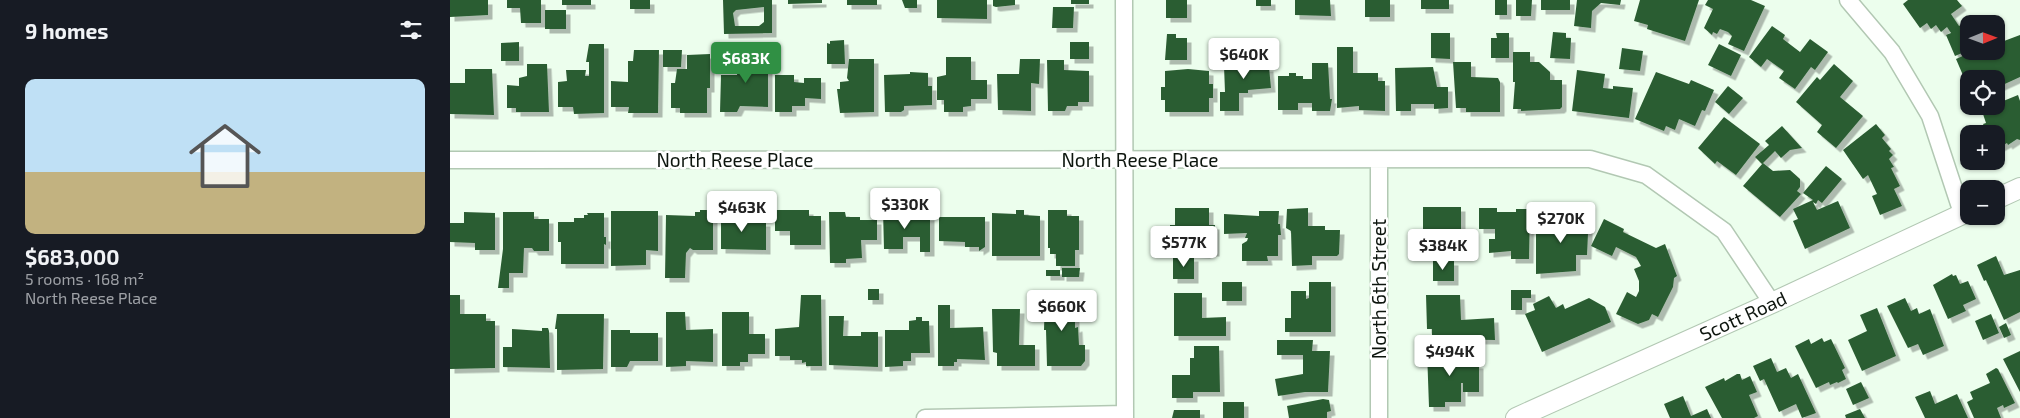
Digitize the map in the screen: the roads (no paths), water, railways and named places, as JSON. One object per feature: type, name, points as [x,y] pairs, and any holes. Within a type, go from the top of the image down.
[{"type":"street","points":[[925,418],[1125,416],[1124,0]]},
{"type":"street","points":[[1848,0],[1892,52],[1930,116],[1960,196]]},
{"type":"street","name":"North Reese Place","points":[[450,160],[1590,159],[1646,175],[1724,231],[1772,303]]},
{"type":"street","name":"North 6th Street","points":[[1379,160],[1379,418]]},
{"type":"street","points":[[2005,195],[2020,188]]},
{"type":"street","name":"Scott Road","points":[[1516,418],[1772,303],[1960,215]]}]
